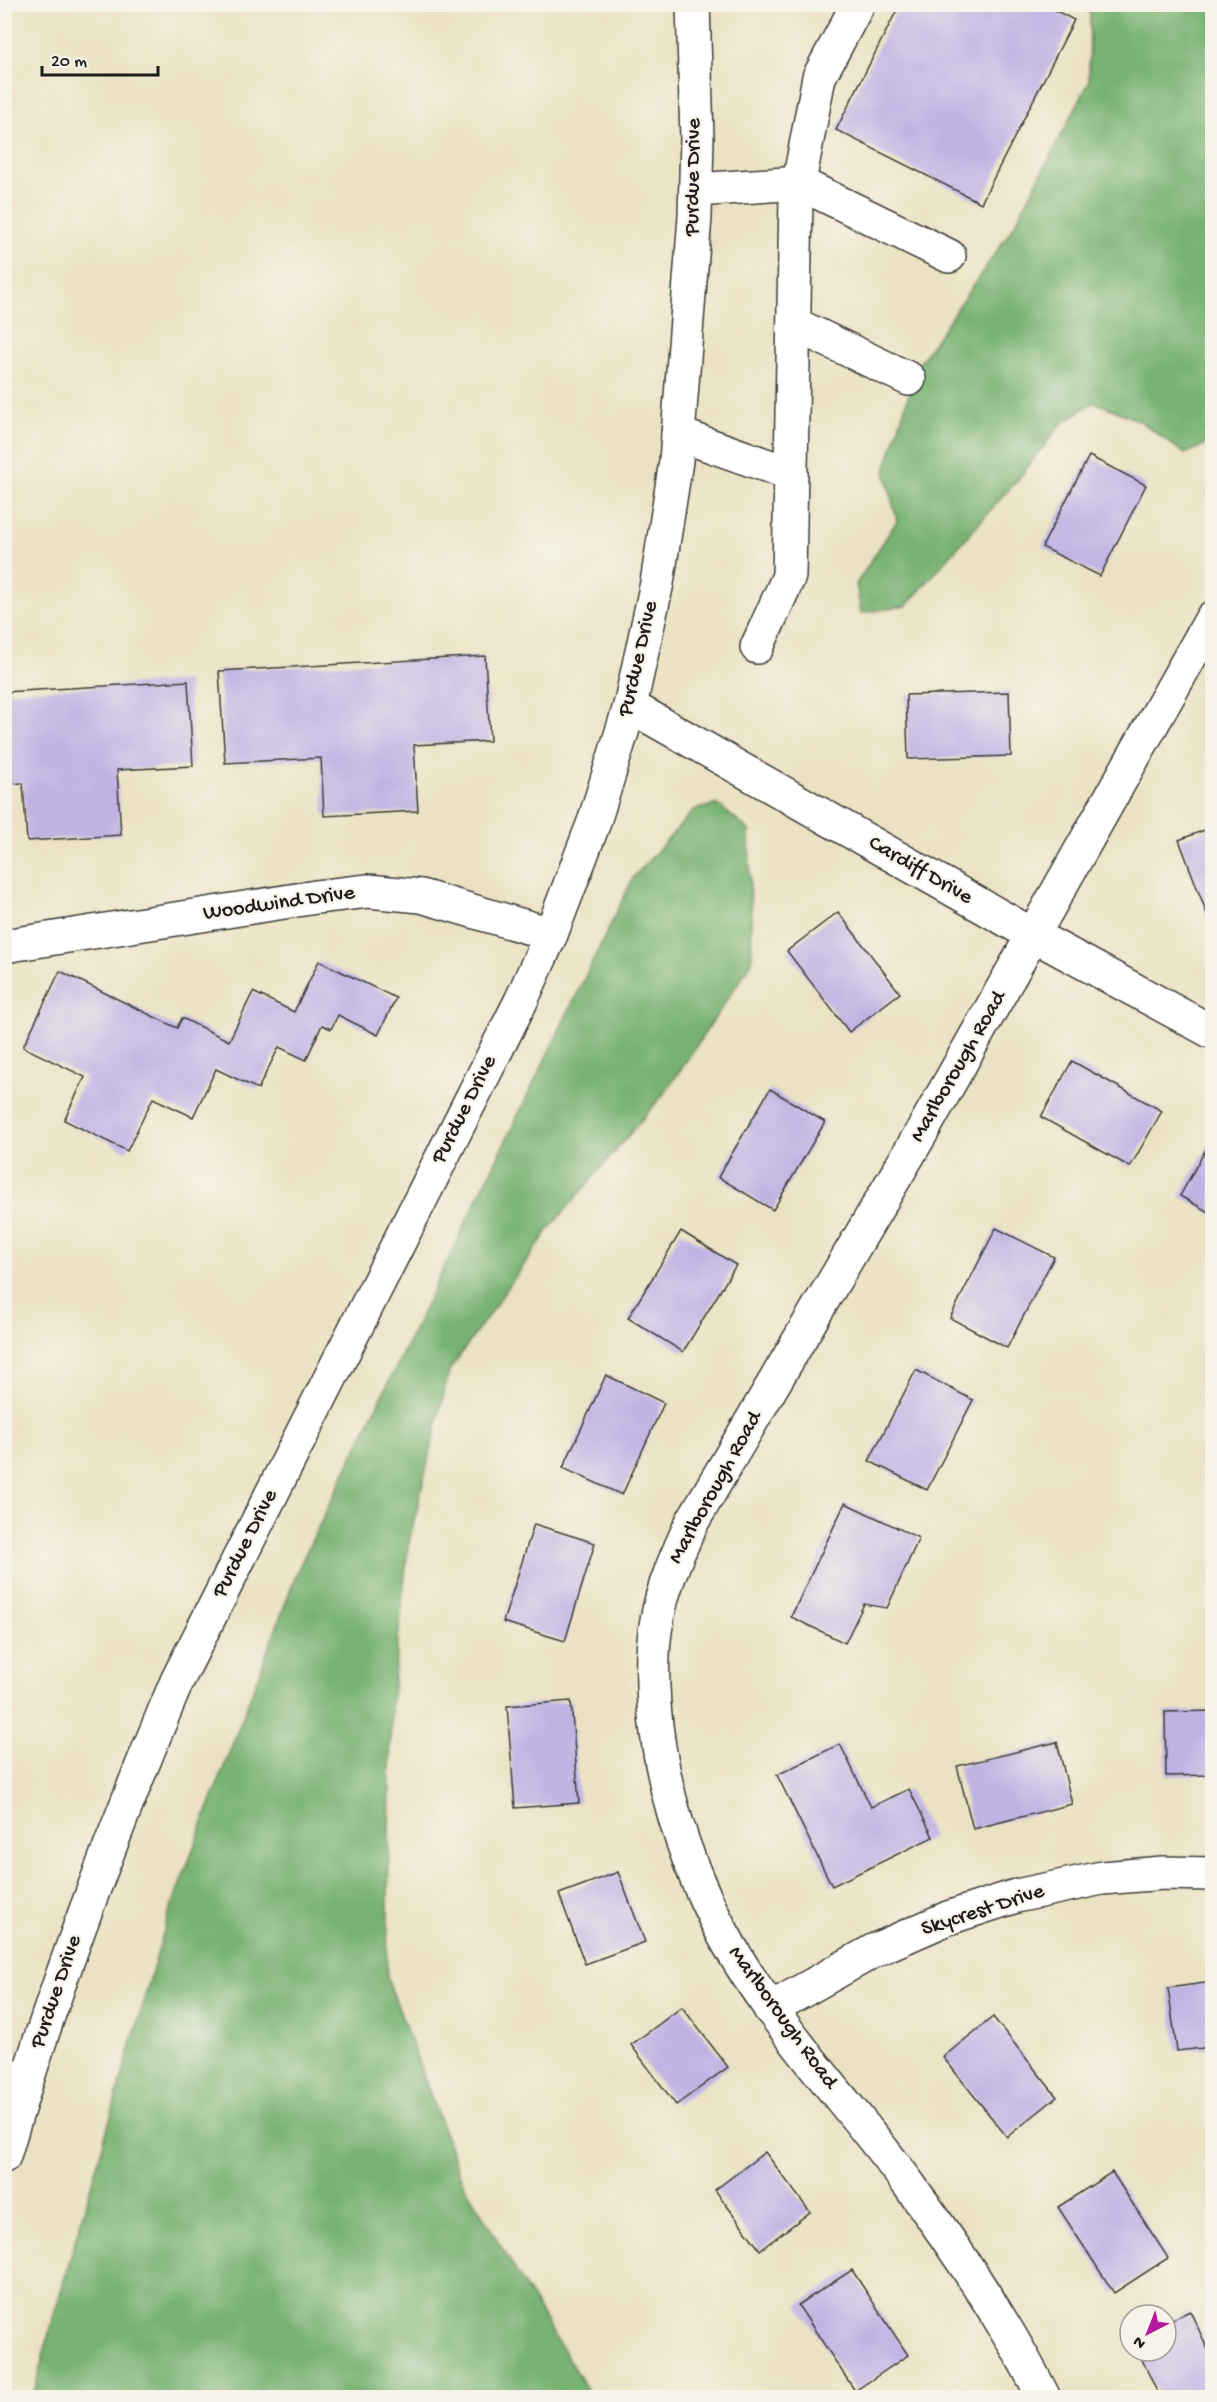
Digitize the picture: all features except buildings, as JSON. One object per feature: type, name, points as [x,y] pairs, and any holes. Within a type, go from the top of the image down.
[{"type":"street","name":"Purdue Drive","points":[[4,2156],[66,1962],[142,1764],[177,1681],[521,1001],[551,934],[594,822],[630,706],[657,583],[676,461],[696,190],[697,138],[693,4]]},
{"type":"street","points":[[757,647],[789,576],[796,198],[819,77],[858,4]]},
{"type":"street","points":[[696,190],[799,183],[949,256]]},
{"type":"street","points":[[794,324],[909,379]]},
{"type":"street","points":[[678,434],[791,474]]},
{"type":"street","name":"Marlborough Road","points":[[1044,2397],[975,2280],[910,2185],[770,2009],[727,1943],[692,1871],[670,1804],[657,1735],[652,1674],[657,1620],[671,1569],[692,1521],[920,1135],[1212,618]]},
{"type":"street","name":"Cardiff Drive","points":[[630,706],[1033,935],[1212,1032]]},
{"type":"street","name":"Woodwind Drive","points":[[4,946],[316,897],[368,891],[421,896],[551,934]]},
{"type":"street","name":"Skycrest Drive","points":[[770,2009],[875,1950],[948,1918],[1016,1896],[1102,1878],[1163,1873],[1212,1874]]},
{"type":"green space","points":[[1079,5],[1212,5],[1212,442],[1185,454],[1138,420],[1094,402],[1061,424],[1019,478],[906,606],[861,613],[856,584],[897,521],[885,471],[918,365],[1014,226],[1089,82],[1090,13]]},
{"type":"green space","points":[[717,804],[749,830],[752,962],[667,1090],[550,1228],[449,1371],[408,1547],[391,1706],[387,1977],[462,2181],[591,2397],[33,2397],[50,2329],[168,1916],[299,1567],[633,878],[694,810]]}]
